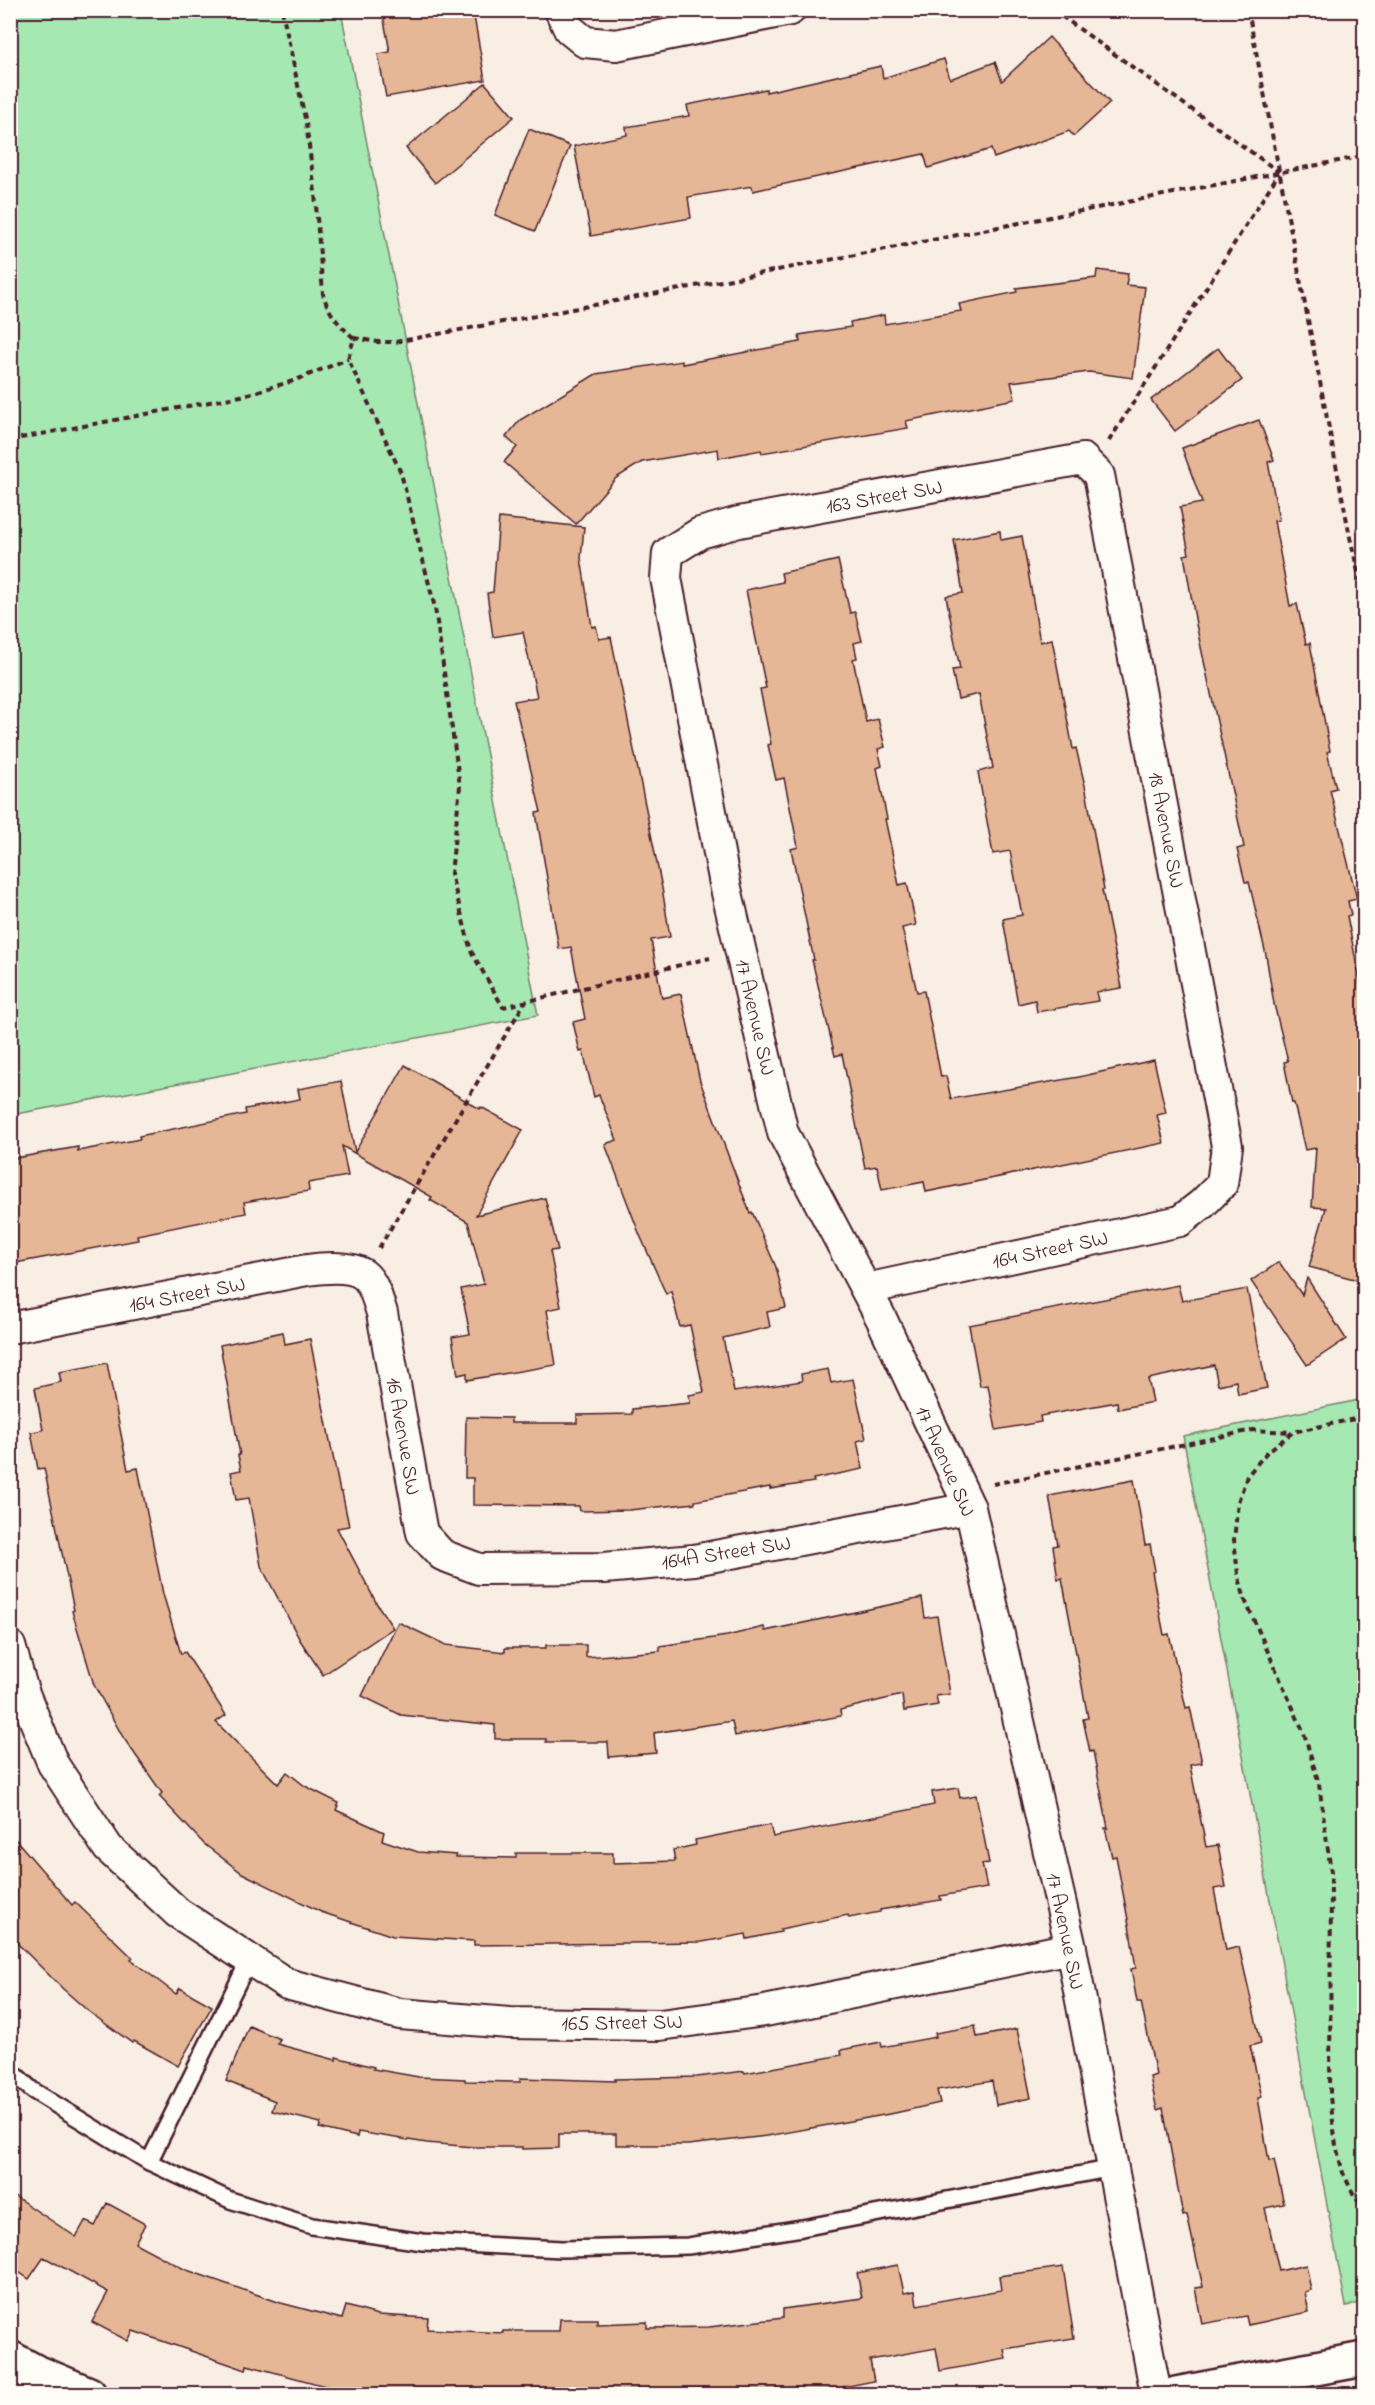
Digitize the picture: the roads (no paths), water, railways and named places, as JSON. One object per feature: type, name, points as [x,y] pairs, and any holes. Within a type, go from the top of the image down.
[{"type":"street","points":[[564,20],[585,42],[616,45],[790,10]]},
{"type":"street","name":"163 Street SW","points":[[668,553],[700,533],[739,522],[1083,459],[1095,472]]},
{"type":"street","name":"18 Avenue SW","points":[[1095,472],[1227,1146],[1222,1184]]},
{"type":"street","name":"17 Avenue SW","points":[[668,553],[666,578],[725,884],[783,1133],[866,1289],[966,1499],[1071,1948],[1156,2394]]},
{"type":"street","name":"164 Street SW","points":[[866,1289],[1180,1221],[1222,1184]]},
{"type":"street","name":"164 Street SW","points":[[10,1328],[307,1270],[328,1267],[364,1274]]},
{"type":"street","name":"16 Avenue SW","points":[[364,1274],[376,1292],[382,1313],[422,1533],[442,1555],[479,1569]]},
{"type":"street","name":"164A Street SW","points":[[479,1569],[604,1568],[694,1560],[966,1499]]},
{"type":"street","name":"165 Street SW","points":[[10,1646],[22,1691],[53,1764],[108,1848],[178,1914],[287,1984],[400,2013],[509,2024],[660,2025],[765,2011],[1071,1948]]},
{"type":"street","points":[[1176,2394],[1365,2358]]},
{"type":"street","points":[[23,2374],[89,2394]]},
{"type":"lane","points":[[149,2162],[249,1960]]},
{"type":"lane","points":[[10,2070],[32,2090],[149,2162],[230,2199],[312,2226],[423,2242],[562,2249],[700,2244],[802,2228],[1113,2168]]}]
